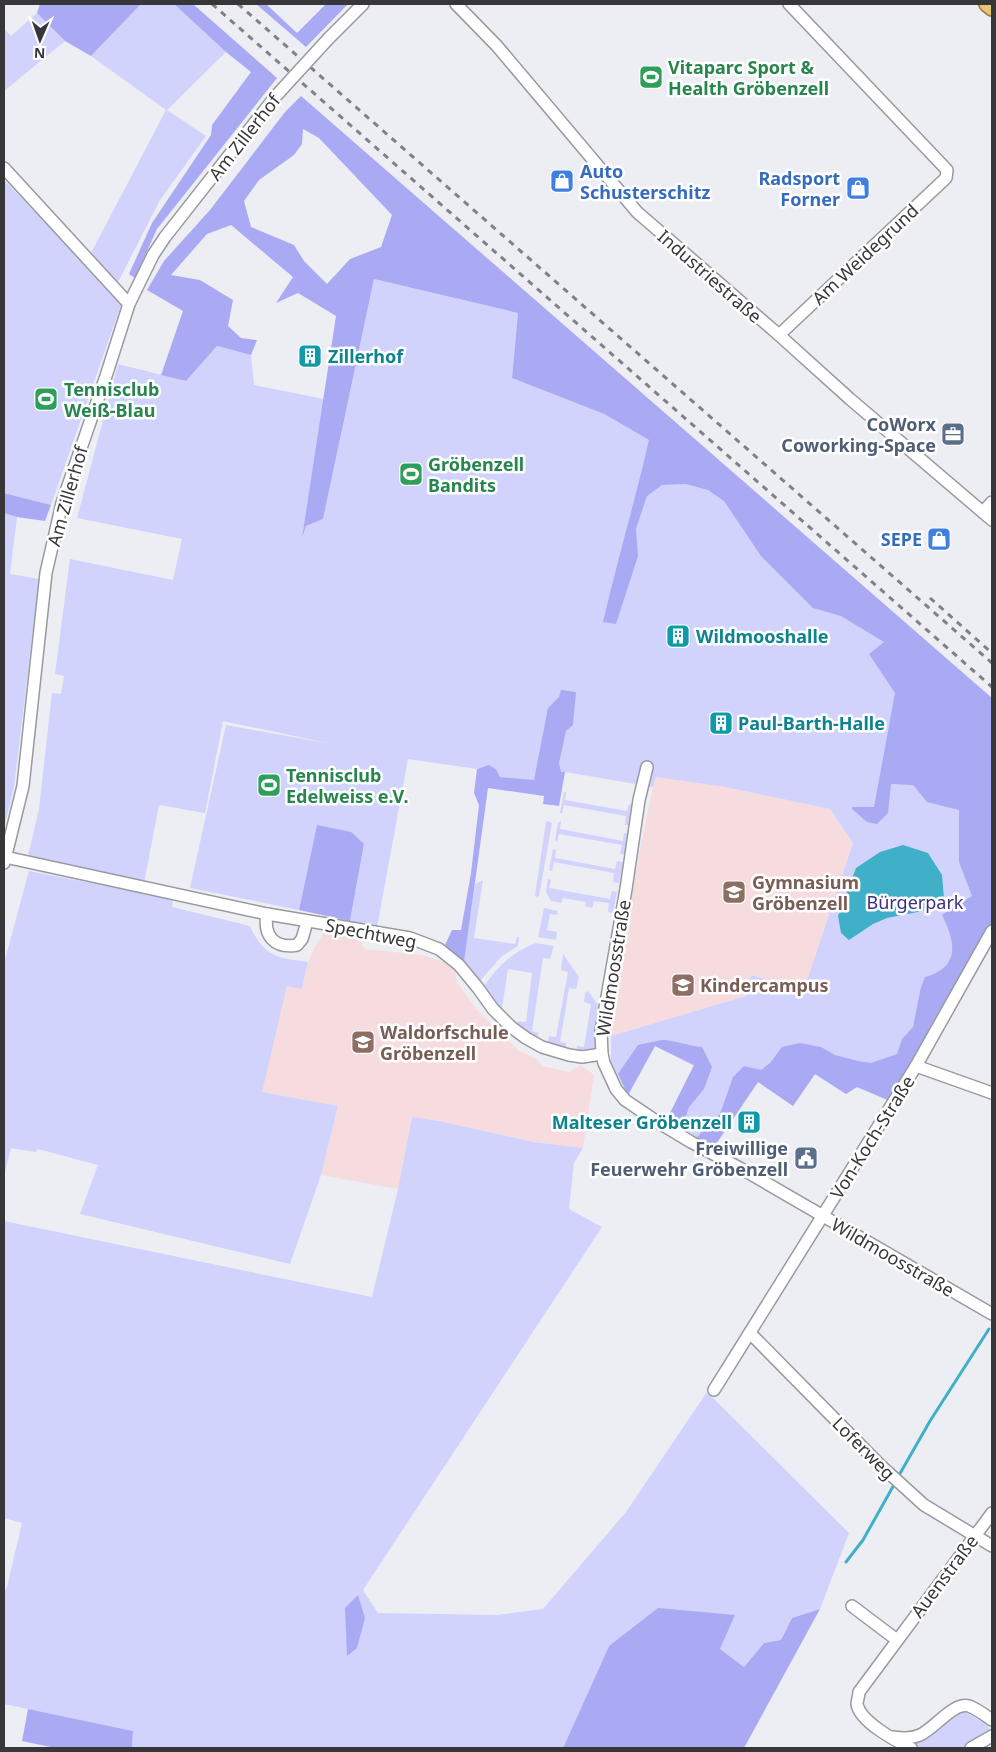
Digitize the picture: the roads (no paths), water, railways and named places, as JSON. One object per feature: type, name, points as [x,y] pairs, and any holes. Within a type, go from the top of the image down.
[{"type":"main road","points":[[987,4],[992,8]]},
{"type":"street","name":"Am Zillerhof","points":[[4,860],[23,786],[46,573],[68,483],[129,304],[153,255],[165,236],[275,97],[363,4]]},
{"type":"street","name":"Industriestraße","points":[[456,4],[497,46],[637,212],[850,399],[992,520]]},
{"type":"street","name":"Am Weidegrund","points":[[779,335],[946,178],[947,170],[789,4]]},
{"type":"street","points":[[4,168],[129,304]]},
{"type":"street","points":[[983,512],[992,502]]},
{"type":"street","name":"Wildmoosstraße","points":[[647,767],[639,800],[601,1031],[602,1054],[616,1089],[625,1100],[691,1142],[749,1173],[992,1314]]},
{"type":"street","name":"Spechtweg","points":[[4,860],[307,922],[410,938],[439,949],[459,965],[510,1027],[526,1038],[542,1047],[570,1055],[582,1057],[602,1054]]},
{"type":"street","name":"Spechtweg","points":[[267,914],[265,923],[269,936],[275,943],[286,947],[297,946],[302,939],[307,922]]},
{"type":"street","name":"Von-Koch-Straße","points":[[714,1390],[916,1066],[992,931]]},
{"type":"street","points":[[916,1066],[992,1093]]},
{"type":"street","name":"Loferweg","points":[[750,1333],[880,1465],[924,1505],[992,1546]]},
{"type":"street","name":"Auenstraße","points":[[912,1748],[889,1737],[862,1715],[857,1704],[859,1692],[992,1512]]},
{"type":"street","points":[[852,1606],[897,1640]]},
{"type":"street","points":[[889,1737],[905,1738],[918,1736],[929,1730],[956,1707],[967,1706],[992,1720]]},
{"type":"street","points":[[971,1748],[992,1736]]},
{"type":"waterway","points":[[898,1477],[930,1421],[989,1329]]},
{"type":"waterway","points":[[846,1562],[863,1540],[895,1483]]},
{"type":"railway","points":[[212,4],[992,687]]},
{"type":"railway","points":[[238,4],[992,663]]},
{"type":"railway","points":[[930,598],[992,653]]},
{"type":"place","name":"Vitaparc Sport & Health Gröbenzell","points":[[651,77]]},
{"type":"place","name":"Auto Schusterschitz","points":[[562,181]]},
{"type":"place","name":"Radsport Forner","points":[[858,188]]},
{"type":"place","name":"Zillerhof","points":[[310,356]]},
{"type":"place","name":"Tennisclub Weiß-Blau","points":[[46,399]]},
{"type":"place","name":"CoWorx Coworking-Space","points":[[953,434]]},
{"type":"place","name":"Gröbenzell Bandits","points":[[411,474]]},
{"type":"place","name":"SEPE","points":[[939,539]]},
{"type":"place","name":"Wildmooshalle","points":[[678,636]]},
{"type":"place","name":"Paul-Barth-Halle","points":[[721,723]]},
{"type":"place","name":"Tennisclub Edelweiss e.V.","points":[[269,785]]},
{"type":"place","name":"Gymnasium Gröbenzell","points":[[734,892]]},
{"type":"place","name":"Kindercampus","points":[[683,985]]},
{"type":"place","name":"Waldorfschule Gröbenzell","points":[[363,1042]]},
{"type":"place","name":"Malteser Gröbenzell","points":[[749,1122]]},
{"type":"place","name":"Freiwillige Feuerwehr Gröbenzell","points":[[806,1158]]},
{"type":"park label","name":"Bürgerpark","points":[[915,902]]}]
